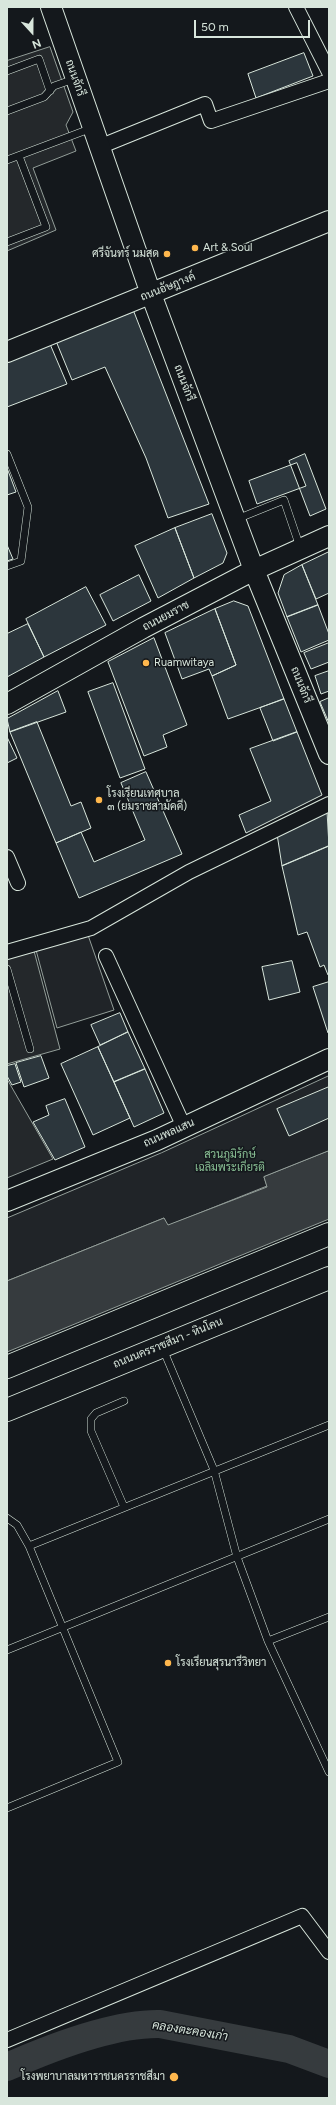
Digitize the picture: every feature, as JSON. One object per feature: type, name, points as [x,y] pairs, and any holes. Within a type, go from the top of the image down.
[{"type":"main road","points":[[7,1366],[329,1234]]},
{"type":"main road","name":"ถนนนครราชสีมา - หินโคน","points":[[7,1410],[161,1345],[329,1278]]},
{"type":"street","name":"ถนนจักรี","points":[[51,7],[150,294],[254,570],[329,754]]},
{"type":"street","points":[[296,7],[329,72]]},
{"type":"street","points":[[100,147],[205,104],[211,121],[329,81]]},
{"type":"street","name":"ถนนอัษฎางค์","points":[[7,352],[329,221]]},
{"type":"street","name":"ถนนยมราช","points":[[7,704],[143,628],[254,570],[329,536]]},
{"type":"street","points":[[7,952],[91,928],[189,872],[329,804]]},
{"type":"street","points":[[7,857],[18,883]]},
{"type":"street","points":[[106,956],[184,1127]]},
{"type":"street","name":"ถนนพลแสน","points":[[7,1201],[157,1140],[329,1059]]},
{"type":"street","points":[[7,2040],[302,1916],[329,1952]]},
{"type":"lane","points":[[7,70],[39,59],[50,91]]},
{"type":"lane","points":[[7,111],[44,97],[54,86],[76,78]]},
{"type":"lane","points":[[7,160],[92,128]]},
{"type":"lane","points":[[7,242],[46,227],[19,156]]},
{"type":"lane","points":[[7,454],[28,507],[21,561],[7,566]]},
{"type":"lane","points":[[235,520],[284,500],[301,549]]},
{"type":"lane","points":[[7,969],[30,1049]]},
{"type":"lane","points":[[161,1345],[214,1470],[236,1557],[268,1641],[329,1772]]},
{"type":"lane","points":[[124,1401],[96,1413],[91,1419],[91,1431],[124,1507]]},
{"type":"lane","points":[[29,1546],[214,1470],[329,1425]]},
{"type":"lane","points":[[7,1518],[17,1525],[29,1546],[118,1762],[7,1808]]},
{"type":"lane","points":[[7,1650],[329,1519]]},
{"type":"lane","points":[[268,1641],[329,1617]]},
{"type":"green space","points":[[88,935],[114,1010],[57,1028],[36,950]]},
{"type":"green space","name":"สวนภูมิรักษ์ เฉลิมพระเกียรติ","points":[[329,1076],[329,1151],[264,1177],[267,1186],[167,1226],[164,1218],[7,1281],[7,1218],[161,1153]]},
{"type":"shaded area","points":[[50,47],[73,112],[66,125],[76,151],[33,168],[56,230],[7,251],[7,61]]},
{"type":"shaded area","points":[[34,951],[60,1049],[7,1064],[7,959]]},
{"type":"shaded area","points":[[7,1079],[53,1159],[7,1178]]},
{"type":"shaded area","points":[[329,1151],[329,1219],[7,1352],[7,1281],[164,1218],[168,1225],[267,1187],[264,1177]]},
{"type":"building","points":[[304,53],[313,76],[256,98],[248,74]]},
{"type":"building","points":[[134,312],[209,504],[168,518],[146,458],[105,367],[72,380],[56,341]]},
{"type":"building","points":[[50,344],[67,384],[7,407],[7,361]]},
{"type":"building","points":[[305,454],[326,509],[310,516],[289,461]]},
{"type":"building","points":[[297,463],[306,486],[257,504],[249,481]]},
{"type":"building","points":[[7,468],[16,492],[7,495]]},
{"type":"building","points":[[212,514],[227,553],[223,563],[194,578],[175,528]]},
{"type":"building","points":[[175,528],[194,578],[158,598],[135,546]]},
{"type":"building","points":[[7,545],[13,559],[7,561]]},
{"type":"building","points":[[329,552],[329,593],[316,599],[302,565]]},
{"type":"building","points":[[302,565],[318,605],[287,617],[278,593],[284,575]]},
{"type":"building","points":[[139,575],[151,601],[113,621],[100,595]]},
{"type":"building","points":[[86,587],[106,625],[44,657],[26,619]]},
{"type":"building","points":[[234,601],[248,606],[284,699],[228,719],[212,676],[236,665],[215,609]]},
{"type":"building","points":[[318,605],[329,634],[329,640],[301,652],[287,617]]},
{"type":"building","points":[[215,609],[236,665],[212,676],[209,669],[182,679],[165,633]]},
{"type":"building","points":[[28,624],[44,657],[7,677],[7,634]]},
{"type":"building","points":[[154,638],[187,725],[163,735],[167,747],[144,756],[108,662]]},
{"type":"building","points":[[329,643],[329,662],[311,669],[304,653]]},
{"type":"building","points":[[329,671],[329,691],[321,694],[315,676]]},
{"type":"building","points":[[113,683],[145,769],[120,778],[88,692]]},
{"type":"building","points":[[58,691],[66,712],[10,732],[7,719]]},
{"type":"building","points":[[329,698],[329,723],[320,702]]},
{"type":"building","points":[[284,699],[297,732],[273,741],[260,708]]},
{"type":"building","points":[[37,722],[71,806],[81,802],[91,828],[56,843],[10,732]]},
{"type":"building","points":[[297,732],[322,795],[246,833],[239,815],[271,801],[250,749]]},
{"type":"building","points":[[7,737],[17,758],[7,763]]},
{"type":"building","points":[[146,772],[182,854],[79,898],[56,843],[81,832],[94,862],[145,840],[121,783]]},
{"type":"building","points":[[327,811],[329,846],[282,866],[277,834]]},
{"type":"building","points":[[329,846],[328,975],[324,965],[320,967],[307,932],[298,935],[282,866]]},
{"type":"building","points":[[292,961],[300,992],[269,1000],[262,967]]},
{"type":"building","points":[[329,982],[329,1033],[328,1033],[313,987]]},
{"type":"building","points":[[120,1013],[128,1032],[100,1045],[91,1025]]},
{"type":"building","points":[[128,1032],[145,1069],[114,1082],[98,1047]]},
{"type":"building","points":[[98,1047],[130,1118],[93,1135],[61,1064]]},
{"type":"building","points":[[41,1056],[49,1078],[24,1087],[16,1063]]},
{"type":"building","points":[[15,1064],[21,1082],[12,1085],[7,1076],[7,1066]]},
{"type":"building","points":[[145,1069],[164,1113],[134,1127],[114,1082]]},
{"type":"building","points":[[329,1087],[329,1118],[289,1136],[277,1109]]},
{"type":"building","points":[[65,1099],[85,1147],[55,1160],[33,1122],[49,1115],[46,1106]]},
{"type":"waterway","name":"คลองตะคองเก่า","points":[[7,2067],[42,2052],[102,2032],[142,2025],[160,2024],[289,2049],[329,2064]]},
{"type":"place","name":"Art & Soul","points":[[195,248]]},
{"type":"place","name":"ศรีจันทร์ นมสด","points":[[167,254]]},
{"type":"place","name":"Ruamwitaya","points":[[146,663]]},
{"type":"place","name":"โรงเรียนเทศบาล ๓ (ยมราชสามัคคี)","points":[[99,800]]},
{"type":"place","name":"โรงเรียนสุรนารีวิทยา","points":[[168,1663]]},
{"type":"place","name":"โรงพยาบาลมหาราชนครราชสีมา","points":[[174,2077]]}]
